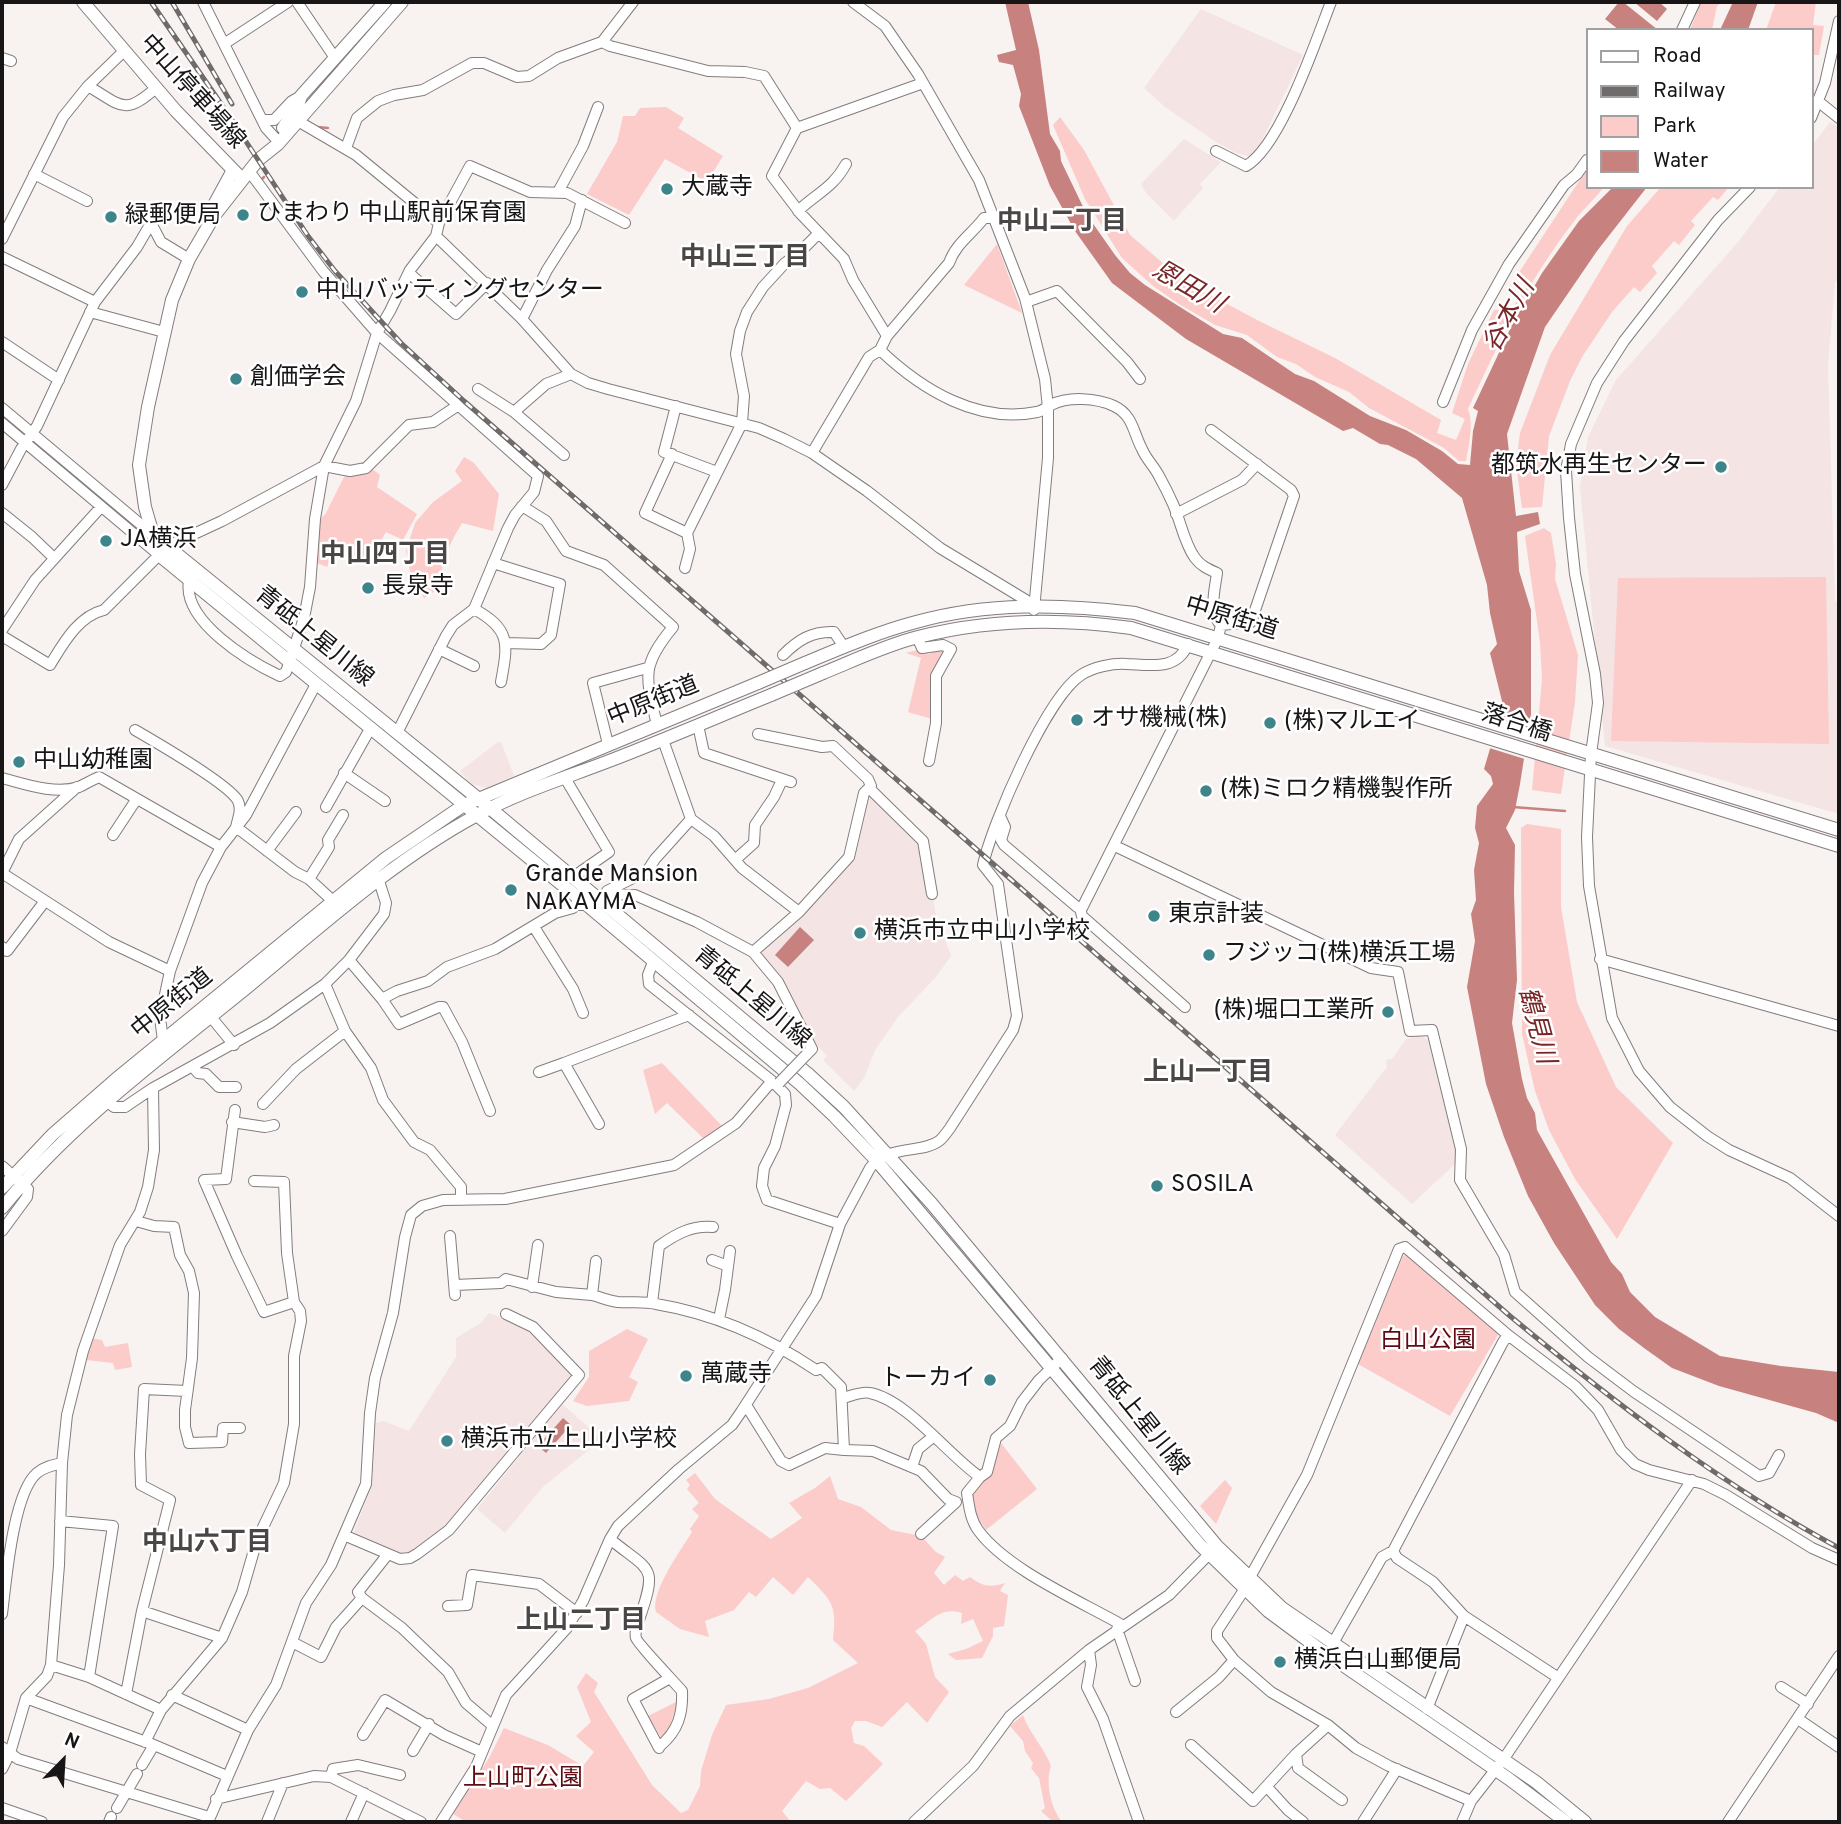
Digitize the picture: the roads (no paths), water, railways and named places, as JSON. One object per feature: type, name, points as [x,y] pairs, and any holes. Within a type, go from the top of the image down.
[{"type":"main road","name":"中山停車場線","points":[[83,2],[156,88],[241,173]]},
{"type":"main road","points":[[294,119],[301,96],[387,5]]},
{"type":"main road","points":[[151,533],[140,487],[139,465],[164,332],[172,300],[189,259],[214,216],[215,203],[241,173],[272,144],[278,144],[294,119],[351,61],[377,30],[387,5]]},
{"type":"main road","name":"青砥上星川線","points":[[151,533],[189,581],[464,805],[595,902],[807,1073],[844,1107],[1052,1368],[1213,1550],[1250,1577],[1282,1608],[1427,1709],[1566,1822]]},
{"type":"main road","name":"青砥上星川線","points":[[163,551],[295,650],[573,877],[653,962],[800,1084],[882,1157],[1062,1358],[1244,1590],[1318,1648],[1499,1765],[1536,1782],[1585,1822]]},
{"type":"main road","name":"中原街道","points":[[2,1188],[18,1179],[64,1139],[163,1040],[386,858],[464,805],[844,647],[916,622],[958,613],[1034,605],[1135,613],[1219,631],[1443,708]]},
{"type":"main road","name":"中原街道","points":[[102,1099],[211,1017],[379,881],[433,842],[477,815],[916,637],[1000,622],[1098,623],[1131,628],[1440,723]]},
{"type":"main road","name":"落合橋","points":[[1443,708],[1586,753]]},
{"type":"main road","name":"落合橋","points":[[1440,723],[1585,769]]},
{"type":"main road","points":[[1586,753],[1839,830]]},
{"type":"main road","points":[[1585,769],[1839,846]]},
{"type":"main road","name":"中原街道","points":[[2,1208],[18,1179]]},
{"type":"street","points":[[203,2],[264,120],[272,144]]},
{"type":"street","points":[[224,44],[288,2]]},
{"type":"street","points":[[297,2],[335,58],[335,79]]},
{"type":"street","points":[[346,148],[357,118],[379,101],[423,89],[472,63],[484,63],[517,77],[529,76],[558,58],[602,42],[633,2]]},
{"type":"street","points":[[853,2],[885,26],[923,83],[979,180],[1026,302],[1045,379],[1048,408],[1048,457],[1034,621]]},
{"type":"street","points":[[1216,151],[1246,166],[1254,162],[1275,132],[1308,61],[1331,2]]},
{"type":"street","points":[[1683,28],[1695,2]]},
{"type":"street","points":[[1813,114],[1819,102],[1839,21]]},
{"type":"street","points":[[602,42],[708,71],[745,72],[764,76],[797,128]]},
{"type":"street","points":[[2,239],[63,117],[124,51]]},
{"type":"street","points":[[335,58],[351,61]]},
{"type":"street","points":[[887,336],[853,280],[844,259],[797,211],[772,176],[797,128],[923,83]]},
{"type":"street","points":[[89,86],[126,106],[137,105],[156,88]]},
{"type":"street","points":[[264,120],[274,120],[292,101],[301,96]]},
{"type":"street","points":[[1819,102],[1839,118]]},
{"type":"street","points":[[558,192],[583,146],[598,107]]},
{"type":"street","points":[[294,119],[346,148],[439,223]]},
{"type":"street","points":[[1443,402],[1472,330],[1509,264],[1564,185],[1586,161]]},
{"type":"street","points":[[797,211],[837,180],[846,164]]},
{"type":"street","points":[[189,581],[189,600],[202,620],[256,664],[279,676],[286,672],[295,650],[310,587],[315,519],[324,466],[356,401],[377,333],[409,273],[436,236],[439,223],[470,166],[530,192],[567,193],[625,223]]},
{"type":"street","points":[[241,173],[377,333],[538,477],[537,486],[515,514],[474,608],[453,625],[397,733]]},
{"type":"street","points":[[34,174],[87,201]]},
{"type":"street","points":[[1748,189],[1718,220],[1618,350],[1597,383],[1570,444],[1566,471],[1575,574],[1595,674],[1598,703],[1586,753],[1585,769],[1588,886],[1607,1000],[1617,1031],[1639,1071],[1670,1107],[1707,1136],[1729,1150],[1790,1178],[1833,1208],[1839,1216]]},
{"type":"street","points":[[522,319],[547,270],[575,226],[582,200]]},
{"type":"street","points":[[812,453],[869,357],[880,350],[887,336],[949,264],[953,253],[968,233],[984,218],[993,218]]},
{"type":"street","points":[[2,485],[29,439],[93,307],[137,247],[151,223],[161,242],[189,259]]},
{"type":"street","points":[[685,568],[690,549],[687,533],[742,424],[744,396],[736,354],[747,312],[785,263],[818,234]]},
{"type":"street","points":[[436,236],[487,283],[571,373],[589,383],[759,428],[812,453],[877,498],[940,548],[1034,605]]},
{"type":"street","points":[[2,257],[93,307],[164,332]]},
{"type":"street","points":[[409,273],[456,314],[487,283]]},
{"type":"street","points":[[1026,302],[1057,291],[1127,362],[1140,379]]},
{"type":"street","points":[[2,342],[59,380]]},
{"type":"street","points":[[880,350],[902,371],[929,390],[981,411],[1000,415],[1040,412],[1053,404],[1081,399],[1114,406],[1128,417],[1135,428],[1140,446],[1158,474],[1176,514],[1187,546],[1196,560],[1217,573],[1213,603],[1219,631],[1115,846],[1080,908]]},
{"type":"street","points":[[514,412],[546,384],[571,373]]},
{"type":"street","points":[[478,389],[514,412],[564,455]]},
{"type":"street","points":[[2,636],[50,665],[65,641],[91,613],[104,610],[163,551],[324,466],[350,471],[366,468],[409,425],[433,422],[457,406]]},
{"type":"street","points":[[676,406],[664,452],[717,472]]},
{"type":"street","points":[[2,408],[29,439],[101,507],[163,551]]},
{"type":"street","points":[[2,423],[29,439],[151,533]]},
{"type":"street","points":[[1211,430],[1291,490],[1294,496],[1251,622],[1219,631]]},
{"type":"street","points":[[672,454],[645,513],[687,533]]},
{"type":"street","points":[[1176,514],[1242,480],[1257,464]]},
{"type":"street","points":[[522,506],[546,521],[566,551],[604,565],[673,626],[648,668],[647,681],[657,725]]},
{"type":"street","points":[[2,630],[35,580],[101,507]]},
{"type":"street","points":[[2,513],[54,558]]},
{"type":"street","points":[[493,563],[559,584],[551,635],[541,644],[506,643]]},
{"type":"street","points":[[474,608],[497,625],[506,643],[502,682]]},
{"type":"street","points":[[783,655],[801,638],[822,632],[834,632],[844,647]]},
{"type":"street","points":[[916,637],[922,648],[943,645],[951,649],[936,676],[936,723],[929,761]]},
{"type":"street","points":[[440,1822],[476,1767],[511,1688],[555,1644],[577,1613],[610,1539],[626,1517],[733,1425],[816,1296],[840,1224],[882,1157],[938,1142],[950,1128],[1013,1030],[1017,1016],[998,884],[983,865],[1015,776],[1048,716],[1070,684],[1081,675],[1125,663],[1158,667],[1182,655],[1188,644]]},
{"type":"street","points":[[439,649],[474,666]]},
{"type":"street","points":[[608,744],[593,683],[648,668]]},
{"type":"street","points":[[163,1040],[160,1018],[170,971],[202,883],[221,847],[246,815],[316,684]]},
{"type":"street","points":[[698,725],[704,753],[786,781],[755,825],[754,843],[735,860]]},
{"type":"street","points":[[326,807],[370,729]]},
{"type":"street","points":[[135,730],[236,797],[240,812],[236,827]]},
{"type":"street","points":[[753,952],[799,912],[849,857],[864,793],[871,786],[868,779],[833,746],[822,747],[758,734]]},
{"type":"street","points":[[663,740],[691,819],[715,836],[735,860],[799,912]]},
{"type":"street","points":[[344,773],[385,801]]},
{"type":"street","points":[[170,971],[110,942],[2,873],[19,839],[78,787],[99,777],[221,847]]},
{"type":"street","points":[[2,778],[27,785],[59,789],[78,787]]},
{"type":"street","points":[[565,778],[610,852],[573,877]]},
{"type":"street","points":[[869,788],[923,841],[932,894]]},
{"type":"street","points":[[113,835],[136,800]]},
{"type":"street","points":[[267,851],[296,812]]},
{"type":"street","points":[[309,879],[329,847],[328,840],[343,815]]},
{"type":"street","points":[[1000,816],[1005,827],[1001,840],[1003,845],[1080,908],[1082,916],[1185,1007]]},
{"type":"street","points":[[595,902],[635,877],[643,876],[691,819]]},
{"type":"street","points":[[236,827],[309,879],[333,901]]},
{"type":"street","points":[[1115,846],[1354,952],[1371,968],[1398,972],[1410,1031],[1432,1030],[1461,1149],[1460,1180],[1504,1255],[1514,1292],[1588,1357],[1759,1476],[1769,1473],[1779,1455]]},
{"type":"street","points":[[102,1099],[114,1107],[125,1107],[153,1088],[270,1023],[325,984],[349,960],[384,914],[386,903],[379,881]]},
{"type":"street","points":[[6,1750],[18,1759],[209,1820],[248,1730],[276,1685],[306,1603],[346,1536],[366,1484],[375,1378],[393,1313],[411,1215],[422,1206],[443,1200],[505,1199],[674,1165],[736,1123],[812,1049],[782,989],[769,968],[753,952],[697,922],[635,895],[614,894],[555,913],[495,949],[447,967],[428,981],[382,999]]},
{"type":"street","points":[[2,947],[7,951],[45,901]]},
{"type":"street","points":[[534,927],[573,989],[583,1013]]},
{"type":"street","points":[[1600,959],[1839,1026]]},
{"type":"street","points":[[349,960],[399,1024],[443,1007],[490,1111]]},
{"type":"street","points":[[653,962],[648,975],[649,984],[776,1083],[785,1094],[786,1105],[775,1146],[764,1168],[762,1186],[767,1200],[840,1224]]},
{"type":"street","points":[[325,984],[345,1031],[371,1068],[383,1100],[414,1142],[430,1150],[461,1187],[461,1200]]},
{"type":"street","points":[[539,1072],[689,1015]]},
{"type":"street","points":[[211,1017],[234,1045]]},
{"type":"street","points":[[263,1104],[296,1069],[345,1031]]},
{"type":"street","points":[[564,1062],[599,1124]]},
{"type":"street","points":[[193,1067],[198,1073],[206,1074],[219,1087],[236,1087]]},
{"type":"street","points":[[2,1769],[6,1750],[26,1698],[47,1676],[51,1665],[60,1565],[62,1463],[67,1415],[83,1351],[120,1245],[136,1221],[152,1169],[153,1088]]},
{"type":"street","points":[[274,1125],[265,1127],[233,1116],[226,1179],[205,1180],[264,1312],[294,1302]]},
{"type":"street","points":[[2,1166],[28,1189],[27,1197],[2,1231]]},
{"type":"street","points":[[112,1816],[139,1770],[161,1710],[222,1638],[242,1592],[257,1540],[284,1483],[294,1424],[294,1356],[301,1321],[300,1311],[294,1302],[287,1253],[284,1182],[254,1181]]},
{"type":"street","points":[[136,1221],[154,1226],[174,1227],[180,1255],[189,1271],[194,1293],[192,1358],[185,1427],[189,1443],[222,1442],[223,1429],[240,1428]]},
{"type":"street","points":[[652,1303],[659,1246],[675,1234],[700,1226],[713,1227]]},
{"type":"street","points":[[450,1236],[455,1290],[501,1283],[506,1279],[532,1287],[592,1295],[616,1302],[652,1303],[696,1311],[740,1326],[783,1348],[816,1370],[822,1368],[841,1387],[844,1450]]},
{"type":"street","points":[[532,1287],[538,1245]]},
{"type":"street","points":[[1250,1577],[1307,1475],[1399,1250],[1405,1247],[1508,1335],[1575,1386],[1598,1410],[1621,1450],[1635,1464],[1648,1470],[1692,1480],[1726,1494],[1812,1548],[1839,1560]]},
{"type":"street","points":[[719,1319],[730,1251]]},
{"type":"street","points":[[712,1260],[728,1266]]},
{"type":"street","points":[[592,1295],[596,1261]]},
{"type":"street","points":[[346,1536],[400,1559],[410,1558],[449,1531],[579,1375],[533,1327],[506,1314]]},
{"type":"street","points":[[1333,1643],[1382,1557],[1393,1551],[1508,1335]]},
{"type":"street","points":[[921,1534],[987,1472],[996,1438],[1010,1426],[1022,1402],[1062,1358]]},
{"type":"street","points":[[126,1694],[142,1611],[170,1500],[141,1485],[144,1389],[187,1391]]},
{"type":"street","points":[[843,1398],[868,1392],[893,1403],[980,1477]]},
{"type":"street","points":[[746,1405],[781,1461],[789,1465],[825,1448],[873,1451],[922,1471],[948,1499],[956,1502]]},
{"type":"street","points":[[912,1467],[918,1449],[934,1436]]},
{"type":"street","points":[[2,1614],[12,1542],[22,1497],[37,1473],[51,1465],[62,1463]]},
{"type":"street","points":[[1462,1822],[1471,1801],[1499,1765],[1692,1480]]},
{"type":"street","points":[[967,1493],[977,1529],[1010,1562],[1120,1627],[1135,1681]]},
{"type":"street","points":[[60,1521],[113,1526],[89,1677]]},
{"type":"street","points":[[610,1539],[648,1570],[650,1588],[635,1633],[636,1642],[670,1678],[682,1691],[681,1717],[670,1738],[660,1747],[633,1699],[670,1678]]},
{"type":"street","points":[[914,1822],[973,1766],[1010,1716],[1089,1650],[1169,1595],[1213,1550]]},
{"type":"street","points":[[1393,1551],[1397,1558],[1433,1583],[1464,1616],[1557,1677]]},
{"type":"street","points":[[388,1554],[358,1592],[362,1598],[389,1616],[448,1672],[466,1703],[493,1726]]},
{"type":"street","points":[[448,1606],[467,1605],[472,1575],[539,1584],[577,1613]]},
{"type":"street","points":[[1244,1590],[1217,1631],[1217,1638],[1234,1660],[1272,1692],[1328,1725],[1356,1748],[1471,1801]]},
{"type":"street","points":[[292,1642],[321,1657],[336,1627],[362,1598]]},
{"type":"street","points":[[142,1611],[222,1638]]},
{"type":"street","points":[[1427,1709],[1464,1616]]},
{"type":"street","points":[[1089,1650],[1091,1665],[1087,1687],[1103,1719],[1139,1822]]},
{"type":"street","points":[[1728,1822],[1839,1656]]},
{"type":"street","points":[[1176,1712],[1219,1677],[1234,1660]]},
{"type":"street","points":[[51,1665],[89,1677],[161,1710]]},
{"type":"street","points":[[1781,1686],[1808,1704]]},
{"type":"street","points":[[172,1695],[248,1730]]},
{"type":"street","points":[[26,1698],[226,1776]]},
{"type":"street","points":[[363,1735],[385,1700],[444,1735],[482,1752]]},
{"type":"street","points":[[1798,1719],[1839,1747]]},
{"type":"street","points":[[413,1751],[429,1724]]},
{"type":"street","points":[[1191,1745],[1253,1801],[1328,1725]]},
{"type":"street","points":[[1296,1755],[1298,1768],[1342,1800]]},
{"type":"street","points":[[331,1777],[333,1769],[358,1765],[400,1774]]},
{"type":"street","points":[[1363,1822],[1397,1769]]},
{"type":"street","points":[[216,1799],[314,1776],[331,1777],[421,1822]]},
{"type":"street","points":[[267,1822],[283,1783]]},
{"type":"street","points":[[1267,1787],[1303,1822]]},
{"type":"street","points":[[351,1822],[364,1793]]},
{"type":"street","points":[[2,1808],[41,1822]]},
{"type":"water","points":[[1005,2],[1028,2],[1039,50],[1050,134],[1087,215],[1130,273],[1223,334],[1242,338],[1295,374],[1314,381],[1370,416],[1406,430],[1442,451],[1458,464],[1470,465],[1478,411],[1473,408],[1512,325],[1542,273],[1579,221],[1611,189],[1645,189],[1597,251],[1545,327],[1507,434],[1516,516],[1538,512],[1540,524],[1517,532],[1519,571],[1531,610],[1531,714],[1515,810],[1506,828],[1515,845],[1517,980],[1512,1023],[1522,1079],[1527,1098],[1535,1113],[1537,1130],[1630,1292],[1655,1317],[1720,1356],[1839,1372],[1839,1423],[1816,1413],[1719,1386],[1672,1368],[1619,1329],[1595,1305],[1554,1243],[1528,1196],[1486,1084],[1467,987],[1475,941],[1471,914],[1476,900],[1474,870],[1479,843],[1475,828],[1477,806],[1493,784],[1491,776],[1484,769],[1503,705],[1490,653],[1497,644],[1487,585],[1462,498],[1416,459],[1388,445],[1380,444],[1353,428],[1343,431],[1186,339],[1112,283],[1075,231],[1050,186],[1019,106],[1021,94],[1013,65],[999,62],[997,55],[1016,50]]},
{"type":"water","points":[[1619,2],[1623,2],[1656,28],[1616,28],[1605,19]]},
{"type":"water","points":[[1634,2],[1659,2],[1667,9],[1657,21]]},
{"type":"water","points":[[1733,2],[1758,2],[1749,28],[1721,28]]},
{"type":"water","points":[[800,927],[814,940],[788,967],[775,955]]},
{"type":"water","points":[[563,1418],[571,1425],[546,1453],[538,1446]]},
{"type":"waterway","points":[[317,127],[328,128]]},
{"type":"waterway","points":[[1513,807],[1565,811]]},
{"type":"railway","points":[[151,2],[308,236],[335,271],[401,343],[464,401],[1510,1316],[1589,1380],[1710,1469],[1839,1548]]},
{"type":"railway","points":[[172,2],[232,104]]},
{"type":"place","name":"大蔵寺","points":[[667,189]]},
{"type":"place","name":"ひまわり 中山駅前保育園","points":[[243,215]]},
{"type":"place","name":"緑郵便局","points":[[111,217]]},
{"type":"place","name":"中山バッティングセンター","points":[[302,292]]},
{"type":"place","name":"創価学会","points":[[236,379]]},
{"type":"place","name":"都筑水再生センター","points":[[1721,467]]},
{"type":"place","name":"JA横浜","points":[[106,541]]},
{"type":"place","name":"長泉寺","points":[[368,588]]},
{"type":"place","name":"オサ機械(株)","points":[[1077,720]]},
{"type":"place","name":"(株)マルエイ","points":[[1270,723]]},
{"type":"place","name":"中山幼稚園","points":[[19,762]]},
{"type":"place","name":"(株)ミロク精機製作所","points":[[1206,791]]},
{"type":"place","name":"Grande Mansion NAKAYMA","points":[[511,890]]},
{"type":"place","name":"東京計装","points":[[1154,916]]},
{"type":"place","name":"横浜市立中山小学校","points":[[860,933]]},
{"type":"place","name":"フジッコ(株)横浜工場","points":[[1209,955]]},
{"type":"place","name":"(株)堀口工業所","points":[[1388,1012]]},
{"type":"place","name":"SOSILA","points":[[1157,1186]]},
{"type":"place","name":"萬蔵寺","points":[[686,1376]]},
{"type":"place","name":"トーカイ","points":[[990,1380]]},
{"type":"place","name":"横浜市立上山小学校","points":[[447,1441]]},
{"type":"place","name":"横浜白山郵便局","points":[[1280,1662]]},
{"type":"district","name":"中山二丁目","points":[[1062,224]]},
{"type":"district","name":"中山三丁目","points":[[745,260]]},
{"type":"district","name":"中山四丁目","points":[[385,557]]},
{"type":"district","name":"上山一丁目","points":[[1208,1075]]},
{"type":"district","name":"中山六丁目","points":[[207,1545]]},
{"type":"district","name":"上山二丁目","points":[[581,1623]]},
{"type":"water label","name":"恩田川","points":[[1187,289]]},
{"type":"water label","name":"谷本川","points":[[1511,317]]},
{"type":"water label","name":"鶴見川","points":[[1534,1026]]},
{"type":"park label","name":"白山公園","points":[[1428,1342]]},
{"type":"park label","name":"上山町公園","points":[[523,1780]]}]
